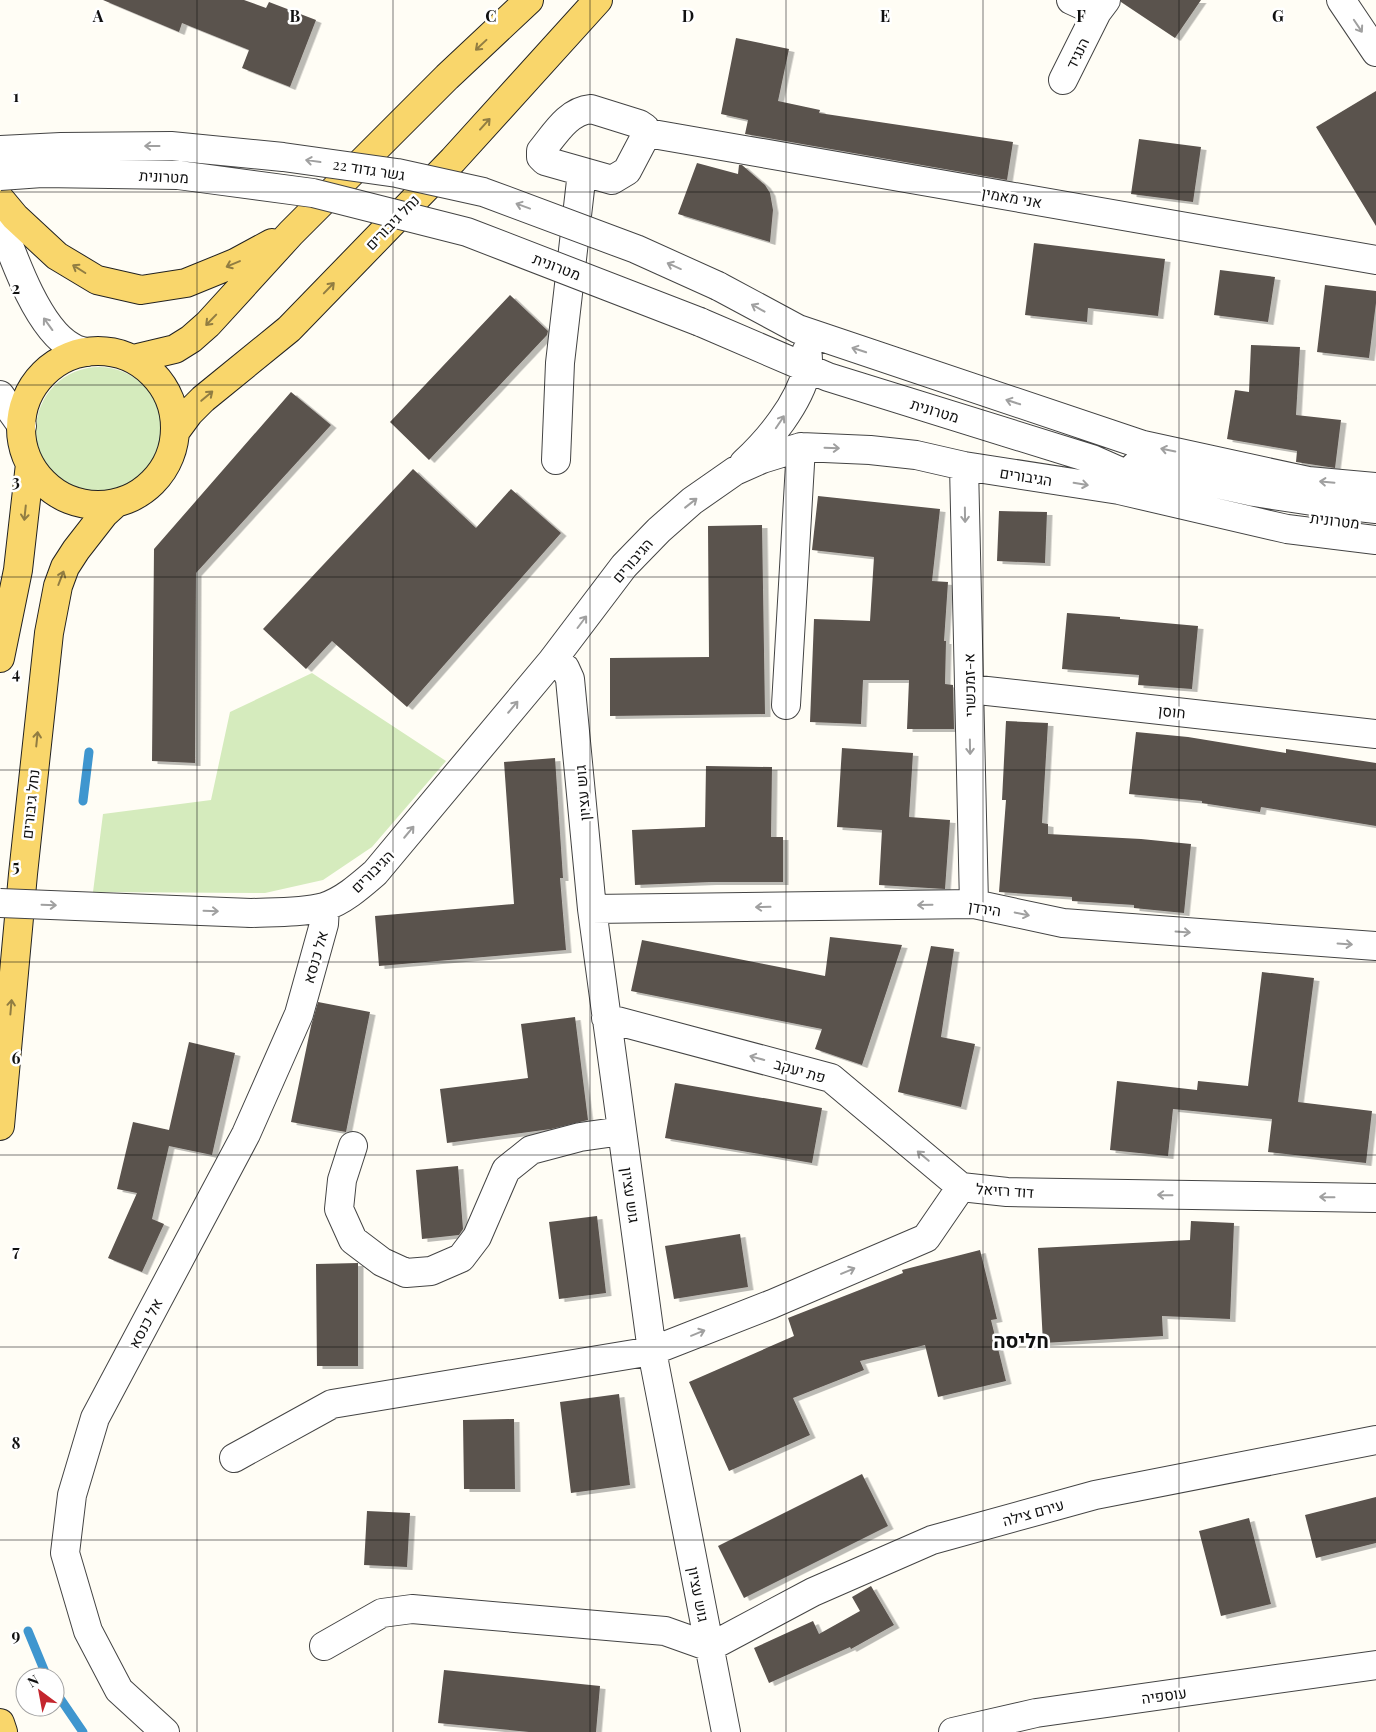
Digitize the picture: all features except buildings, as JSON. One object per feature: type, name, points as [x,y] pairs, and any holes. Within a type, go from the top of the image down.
[{"type":"main road","points":[[133,359],[175,349],[191,339],[208,324],[291,233],[447,77],[529,0]]},
{"type":"main road","name":"נחל גיבורים","points":[[175,432],[189,413],[203,399],[289,329],[453,160],[598,0]]},
{"type":"main road","points":[[0,199],[15,217],[57,256],[97,280],[141,290],[186,283],[235,263],[291,233]]},
{"type":"main road","points":[[86,352],[110,352],[133,359],[151,372],[165,389],[173,410],[175,432],[173,446],[162,472],[142,491],[116,503],[102,505],[80,503],[59,494],[42,480],[30,464],[24,446],[23,411],[28,397],[36,384],[46,372],[58,363],[86,352]]},
{"type":"main road","points":[[0,658],[18,570],[30,464]]},
{"type":"main road","name":"נחל גיבורים","points":[[0,1126],[23,874],[49,633],[58,586],[65,568],[76,550],[104,514],[116,503]]},
{"type":"main road","points":[[0,1722],[3,1732]]},
{"type":"street","points":[[1071,0],[1101,6]]},
{"type":"street","points":[[1341,0],[1376,52]]},
{"type":"street","name":"הנגיד","points":[[1063,80],[1101,6]]},
{"type":"street","name":"אני מאמין","points":[[582,172],[545,161],[541,157],[541,151],[570,117],[577,112],[591,110],[639,124],[648,132],[1376,260]]},
{"type":"street","points":[[556,460],[560,364],[582,172],[612,180],[622,176],[627,171],[648,132]]},
{"type":"street","name":"גשר גדוד 22","points":[[0,150],[61,146],[171,146],[283,157],[397,173],[483,192],[636,249],[718,286],[798,330]]},
{"type":"street","name":"מטרונית","points":[[0,176],[42,173],[178,175],[313,193],[467,232],[700,322],[828,377],[1092,459],[1126,474],[1280,513],[1376,525]]},
{"type":"street","points":[[0,221],[28,289],[44,319],[64,342],[72,348],[86,352]]},
{"type":"street","points":[[735,471],[766,441],[778,426],[797,395],[808,369],[807,348],[798,330]]},
{"type":"street","points":[[798,330],[1143,445],[1308,480],[1376,487]]},
{"type":"street","points":[[0,395],[22,426]]},
{"type":"street","points":[[786,705],[801,447]]},
{"type":"street","name":"הגיבורים","points":[[0,903],[251,913],[296,911],[325,907],[351,893],[375,873],[552,661],[624,566],[659,530],[692,501],[735,471],[762,459],[801,447],[870,450],[916,455],[964,466],[1119,490],[1287,529],[1376,540]]},
{"type":"street","name":"מטרונית","points":[[1092,459],[1128,464],[1254,492],[1376,509]]},
{"type":"street","name":"א-זמכשרי","points":[[964,466],[974,904]]},
{"type":"street","name":"גוש עציון","points":[[552,661],[564,668],[570,679],[592,909],[652,1351],[726,1732]]},
{"type":"street","name":"חוסן","points":[[969,689],[1376,734]]},
{"type":"street","name":"הירדן","points":[[592,909],[974,904],[1063,923],[1376,946]]},
{"type":"street","name":"אל כנסא","points":[[165,1732],[119,1690],[88,1631],[65,1552],[72,1495],[95,1418],[246,1134],[299,1014],[324,924],[325,907]]},
{"type":"street","name":"פת יעקב","points":[[606,1018],[831,1078],[961,1187]]},
{"type":"street","points":[[353,1146],[342,1180],[339,1209],[354,1240],[382,1262],[406,1273],[431,1271],[461,1258],[477,1237],[506,1170],[531,1150],[580,1136],[622,1131]]},
{"type":"street","name":"דוד רזיאל","points":[[234,1458],[332,1404],[652,1351],[772,1304],[926,1238],[961,1187],[1008,1192],[1376,1198]]},
{"type":"street","name":"עירם צילה","points":[[710,1646],[812,1592],[932,1540],[1095,1494],[1376,1440]]},
{"type":"street","points":[[324,1646],[382,1613],[412,1609],[664,1631],[710,1646]]},
{"type":"street","name":"עוספיה","points":[[953,1732],[1036,1713],[1376,1665]]},
{"type":"green space","points":[[99,367],[123,372],[143,386],[157,406],[162,430],[157,454],[143,474],[123,488],[99,493],[75,488],[55,474],[41,454],[36,430],[41,406],[55,386],[75,372]]},
{"type":"green space","points":[[312,673],[446,761],[372,847],[323,880],[265,893],[93,892],[103,814],[211,800],[230,712]]},
{"type":"waterway","points":[[83,801],[89,752]]},
{"type":"waterway","points":[[28,1631],[43,1667]]},
{"type":"waterway","points":[[65,1706],[83,1732]]},
{"type":"district","name":"חליסה","points":[[1021,1339]]}]
